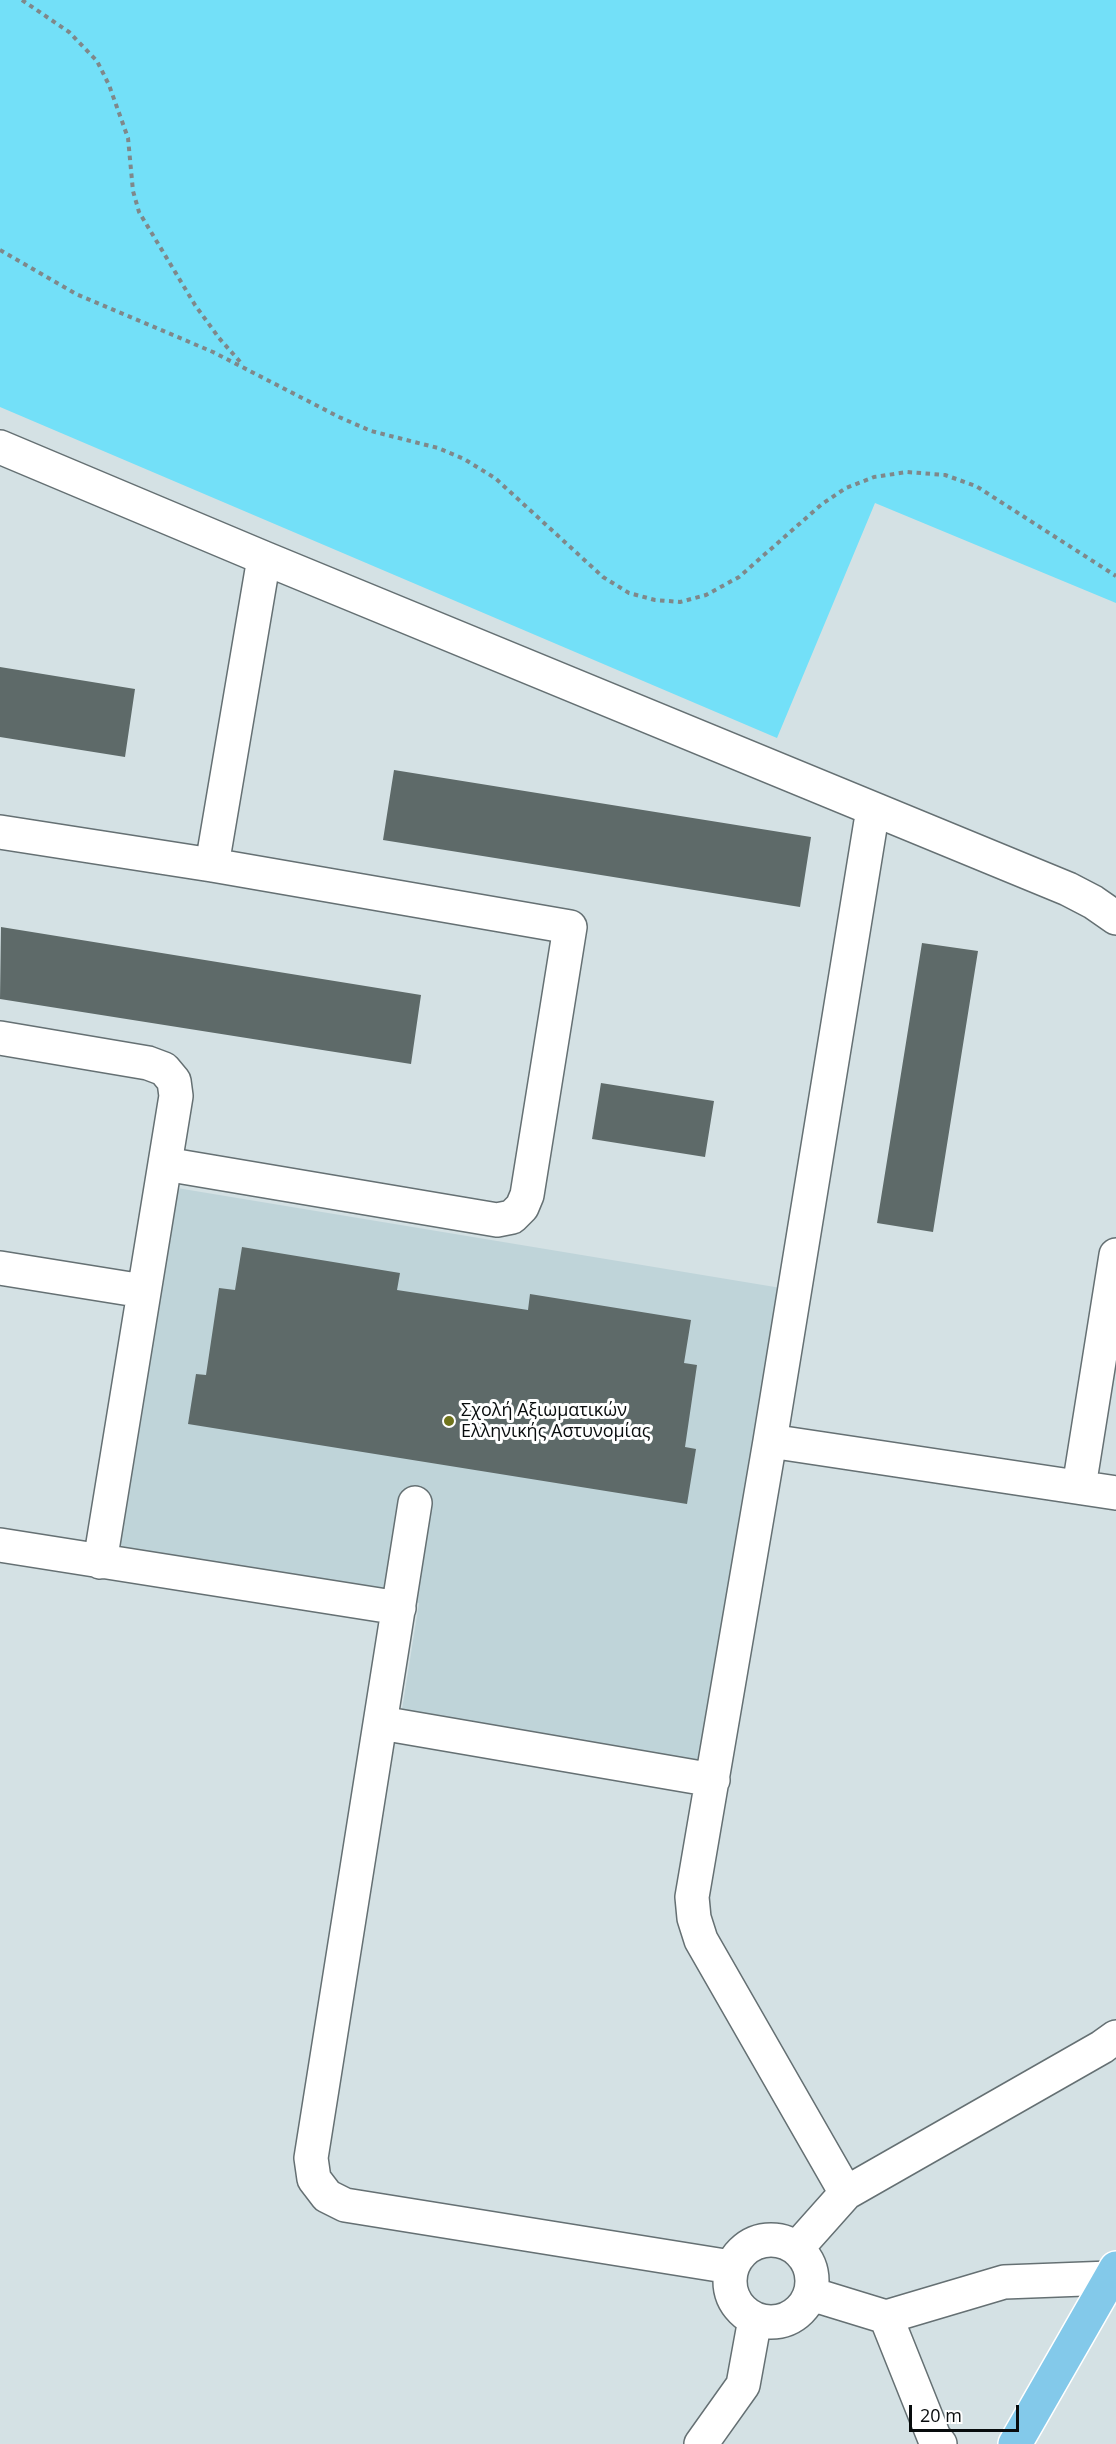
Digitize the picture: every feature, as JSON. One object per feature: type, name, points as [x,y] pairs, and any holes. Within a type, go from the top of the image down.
[{"type":"main road","points":[[1015,2444],[1113,2273]]},
{"type":"street","points":[[0,447],[1068,889],[1116,918]]},
{"type":"street","points":[[212,865],[264,558]]},
{"type":"street","points":[[846,2193],[701,1940],[694,1918],[692,1897],[770,1441],[873,809]]},
{"type":"street","points":[[0,832],[212,865],[570,927],[527,1195],[522,1207],[512,1217],[497,1220],[165,1164]]},
{"type":"street","points":[[0,1038],[148,1063],[164,1069],[174,1081],[176,1096],[100,1562]]},
{"type":"street","points":[[1079,1487],[1116,1255]]},
{"type":"street","points":[[0,1268],[143,1292]]},
{"type":"street","points":[[770,1441],[1116,1493]]},
{"type":"street","points":[[416,1503],[311,2158],[314,2179],[327,2196],[345,2205],[731,2267]]},
{"type":"street","points":[[0,1545],[399,1608]]},
{"type":"street","points":[[381,1723],[713,1780]]},
{"type":"street","points":[[797,2248],[846,2193],[1116,2037]]},
{"type":"street","points":[[773,2239],[797,2248],[811,2269],[813,2281],[811,2294],[804,2306],[794,2316],[782,2321],[768,2322],[744,2313],[736,2303],[729,2280],[731,2267],[738,2256],[747,2247],[760,2241],[773,2239]]},
{"type":"street","points":[[811,2294],[886,2317],[1004,2282],[1113,2273]]},
{"type":"street","points":[[886,2317],[934,2438],[940,2444]]},
{"type":"street","points":[[701,2444],[743,2385],[755,2319]]},
{"type":"path","points":[[22,0],[69,32],[97,61],[110,85],[128,138],[133,191],[139,212],[195,305],[245,368]]},
{"type":"path","points":[[0,250],[76,294],[213,352],[339,417],[371,431],[438,448],[464,459],[495,478],[603,577],[629,593],[655,600],[680,602],[714,591],[739,577],[822,504],[846,488],[874,477],[907,471],[945,475],[976,486],[1116,576]]},
{"type":"shaded area","points":[[0,0],[1116,0],[1116,603],[875,503],[777,738],[0,407]]},
{"type":"shaded area","name":"Σχολή Αξιωματικών Ελληνικής Αστυνομίας","points":[[177,1188],[781,1288],[703,1765],[401,1716],[419,1603],[118,1554]]},
{"type":"building","points":[[0,667],[135,689],[125,757],[0,737]]},
{"type":"building","points":[[394,770],[811,837],[800,907],[383,840]]},
{"type":"building","points":[[1,927],[421,995],[411,1064],[0,999]]},
{"type":"building","points":[[922,943],[978,951],[933,1232],[877,1223]]},
{"type":"building","points":[[601,1083],[714,1101],[705,1157],[592,1139]]},
{"type":"building","points":[[242,1247],[400,1273],[397,1290],[528,1310],[530,1294],[691,1320],[684,1363],[697,1365],[685,1447],[696,1449],[687,1504],[188,1424],[196,1374],[206,1375],[219,1288],[235,1290]]},
{"type":"place","name":"Σχολή Αξιωματικών Ελληνικής Αστυνομίας","points":[[449,1421]]}]
